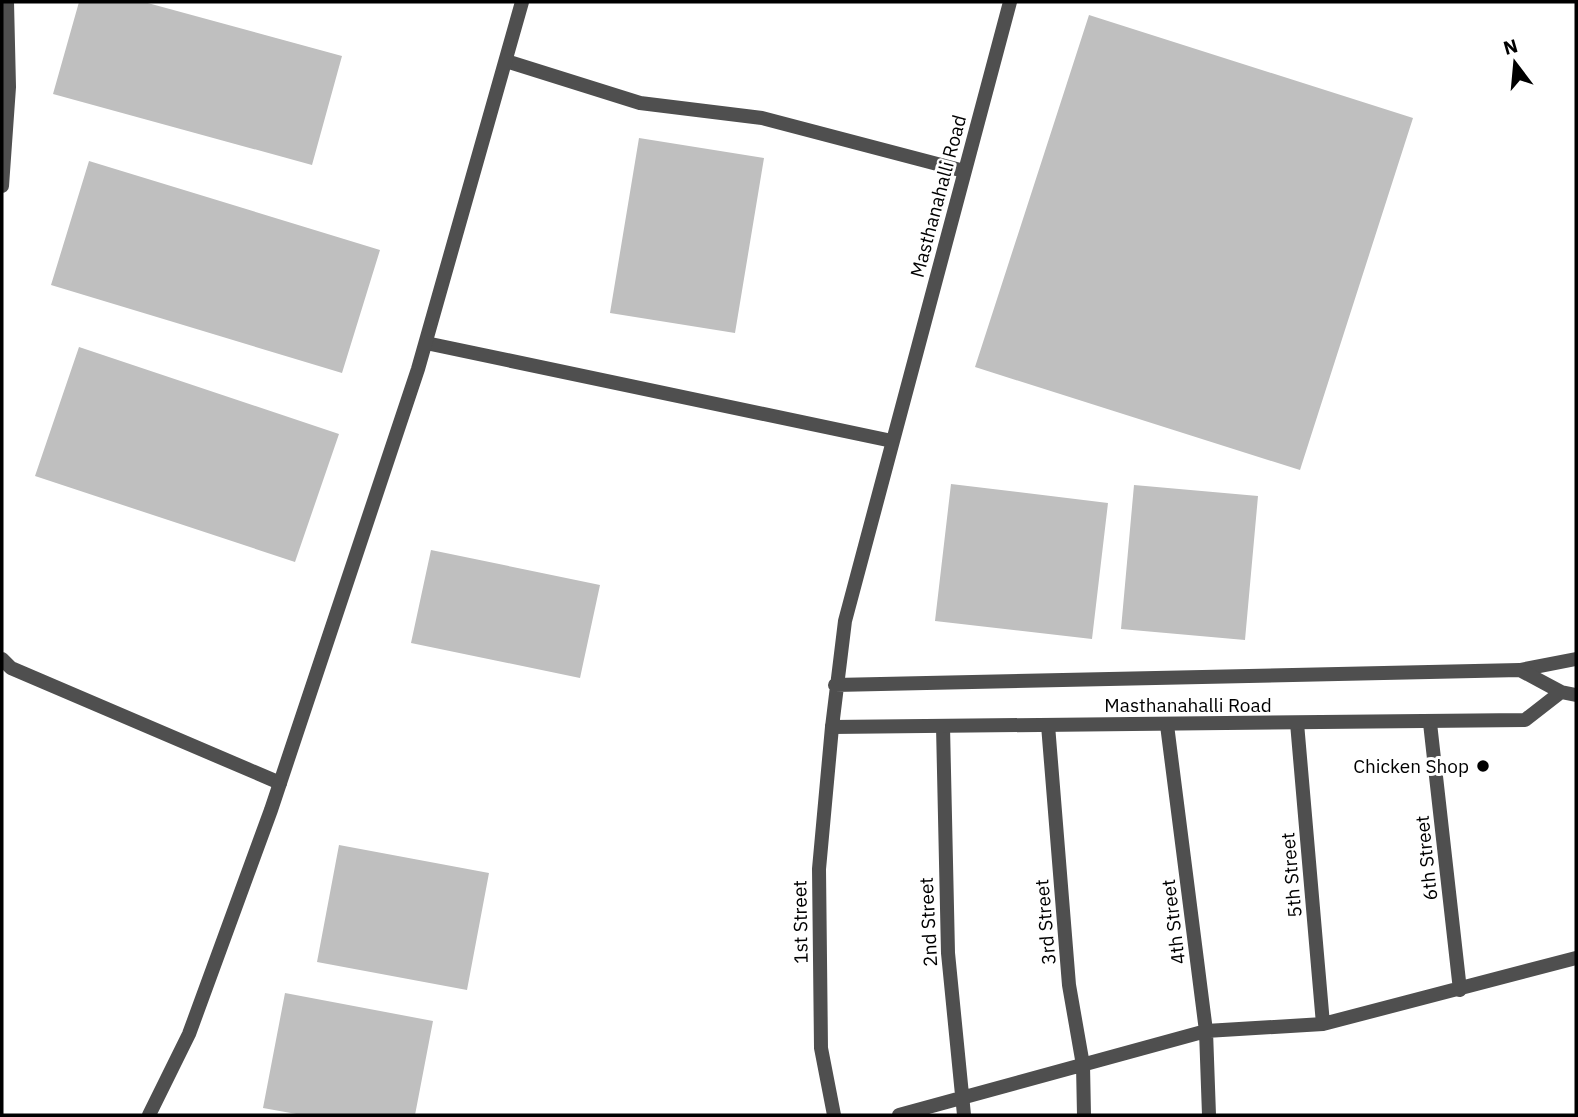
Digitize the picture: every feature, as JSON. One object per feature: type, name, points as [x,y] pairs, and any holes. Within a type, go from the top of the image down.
[{"type":"street","points":[[2,186],[7,2]]},
{"type":"street","points":[[149,1115],[189,1034],[280,783],[426,343],[522,2]]},
{"type":"street","name":"Masthanahalli Road","points":[[1010,2],[845,621],[835,685],[832,727],[1525,720],[1560,692]]},
{"type":"street","points":[[506,61],[640,103],[762,118],[964,172]]},
{"type":"street","points":[[426,343],[892,441]]},
{"type":"street","points":[[2,659],[11,668],[280,783]]},
{"type":"street","name":"Masthanahalli Road","points":[[835,685],[1520,670],[1576,659]]},
{"type":"street","points":[[1520,670],[1560,692],[1576,693]]},
{"type":"street","name":"5th Street","points":[[1297,723],[1323,1024]]},
{"type":"street","name":"6th Street","points":[[1430,723],[1460,990]]},
{"type":"street","name":"3rd Street","points":[[1048,725],[1069,985],[1083,1065],[1084,1115]]},
{"type":"street","name":"4th Street","points":[[1167,725],[1206,1031],[1209,1115]]},
{"type":"street","name":"2nd Street","points":[[943,726],[948,953],[964,1115]]},
{"type":"street","name":"1st Street","points":[[832,727],[819,869],[821,1048],[834,1115]]},
{"type":"street","points":[[900,1115],[1206,1031],[1323,1024],[1576,958]]},
{"type":"building","points":[[79,2],[144,2],[342,56],[312,165],[53,94]]},
{"type":"building","points":[[1089,15],[1413,118],[1300,470],[975,367]]},
{"type":"building","points":[[639,138],[764,158],[735,333],[610,313]]},
{"type":"building","points":[[89,161],[380,250],[342,373],[51,285]]},
{"type":"building","points":[[79,347],[339,434],[295,562],[35,476]]},
{"type":"building","points":[[951,484],[1108,503],[1092,639],[935,621]]},
{"type":"building","points":[[1134,485],[1258,496],[1245,640],[1121,629]]},
{"type":"building","points":[[431,550],[600,585],[580,678],[411,643]]},
{"type":"building","points":[[339,845],[489,873],[467,990],[317,962]]},
{"type":"building","points":[[285,993],[433,1021],[415,1115],[302,1115],[263,1108]]},
{"type":"place","name":"Chicken Shop","points":[[1483,766]]}]
